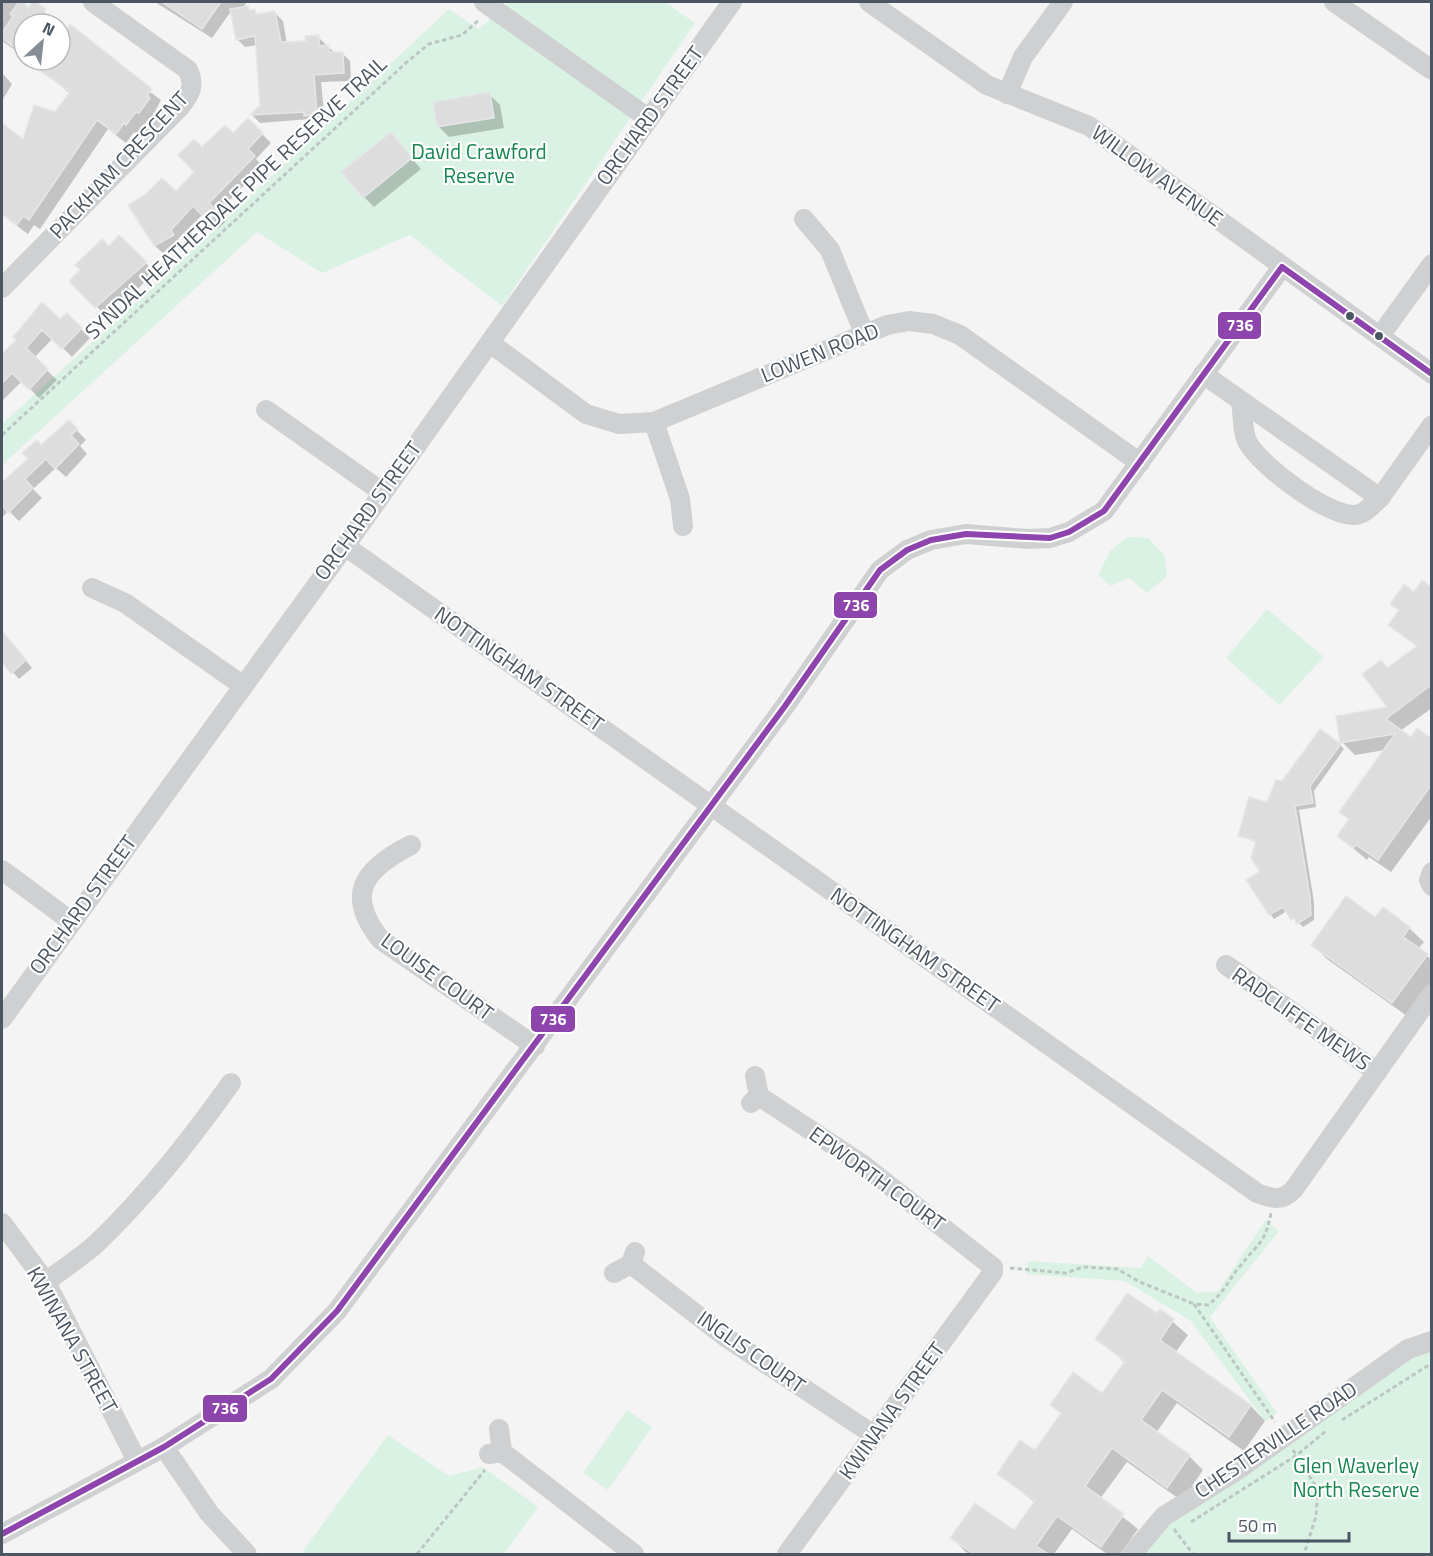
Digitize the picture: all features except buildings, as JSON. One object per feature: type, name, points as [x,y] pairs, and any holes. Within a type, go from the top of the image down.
[{"type":"street","name":"PACKHAM CRESCENT","points":[[2,288],[181,106],[191,92],[193,80],[188,70],[93,2]]},
{"type":"street","name":"ORCHARD STREET","points":[[2,1019],[345,546],[732,2]]},
{"type":"street","name":"WILLOW AVENUE","points":[[869,2],[987,85],[1089,126],[1431,374]]},
{"type":"street","points":[[1006,94],[1023,57],[1063,2]]},
{"type":"street","points":[[1334,2],[1431,70]]},
{"type":"street","points":[[490,6],[648,118]]},
{"type":"street","points":[[804,219],[830,250],[864,333]]},
{"type":"street","points":[[1380,336],[1431,264]]},
{"type":"street","points":[[2,1534],[164,1447],[271,1379],[337,1311],[785,706],[880,570],[907,550],[931,540],[966,534],[1028,539],[1069,532],[1104,511],[1282,267]]},
{"type":"street","name":"LOWEN ROAD","points":[[490,343],[586,414],[619,424],[654,422],[864,333],[909,321],[933,324],[960,335],[1140,463]]},
{"type":"street","points":[[1203,374],[1380,498]]},
{"type":"street","points":[[1242,402],[1246,440],[1259,460],[1330,510],[1355,516],[1365,512],[1380,498],[1431,425]]},
{"type":"street","points":[[266,410],[382,492]]},
{"type":"street","points":[[654,422],[680,499],[683,526]]},
{"type":"street","name":"NOTTINGHAM STREET","points":[[345,546],[1257,1193],[1274,1200]]},
{"type":"street","points":[[92,588],[125,603],[242,686]]},
{"type":"street","name":"LOUISE COURT","points":[[411,845],[385,858],[371,873],[362,892],[362,908],[368,925],[381,940],[535,1046]]},
{"type":"street","points":[[2,870],[72,922]]},
{"type":"street","points":[[1431,872],[1429,880],[1431,886]]},
{"type":"street","name":"RADCLIFFE MEWS","points":[[1226,965],[1377,1072]]},
{"type":"street","points":[[1274,1200],[1287,1197],[1294,1189],[1431,994]]},
{"type":"street","name":"EPWORTH COURT","points":[[754,1076],[755,1099],[862,1164],[993,1267]]},
{"type":"street","points":[[46,1282],[95,1245],[150,1189],[188,1143],[231,1083]]},
{"type":"street","name":"KWINANA STREET","points":[[2,1223],[46,1282],[137,1461]]},
{"type":"street","name":"INGLIS COURT","points":[[627,1263],[727,1338],[874,1435]]},
{"type":"street","name":"KWINANA STREET","points":[[787,1554],[993,1272],[993,1267]]},
{"type":"street","name":"CHESTERVILLE ROAD","points":[[1132,1554],[1164,1516],[1239,1469],[1408,1349],[1431,1341]]},
{"type":"street","points":[[499,1429],[496,1453],[634,1554]]},
{"type":"street","points":[[164,1447],[209,1513],[247,1554]]},
{"type":"path","name":"SYNDAL HEATHERDALE PIPE RESERVE TRAIL","points":[[2,435],[407,62],[429,45],[462,35],[490,6]]},
{"type":"path","points":[[993,1267],[1066,1273],[1083,1267],[1117,1269],[1140,1282],[1194,1304],[1208,1305],[1224,1293],[1240,1265],[1256,1251],[1267,1234],[1274,1200]]},
{"type":"path","points":[[1194,1304],[1285,1437],[1318,1490],[1316,1516],[1304,1554]]},
{"type":"path","points":[[417,1554],[485,1469],[477,1462],[496,1453]]},
{"type":"path","points":[[1164,1516],[1193,1554]]},
{"type":"green space","name":"David Crawford Reserve","points":[[509,2],[665,2],[695,23],[502,306],[410,235],[322,273],[257,232],[2,465],[2,424],[154,286],[449,9],[479,29]]},
{"type":"green space","points":[[1127,537],[1148,538],[1164,555],[1167,576],[1147,593],[1129,578],[1111,586],[1098,575],[1110,551]]},
{"type":"green space","points":[[1267,609],[1324,657],[1279,705],[1226,658]]},
{"type":"green space","points":[[1266,1220],[1279,1231],[1210,1317],[1277,1413],[1265,1421],[1191,1321],[1125,1281],[1026,1274],[1028,1261],[1141,1268],[1148,1256],[1197,1293],[1218,1291]]},
{"type":"green space","name":"Glen Waverley North Reserve","points":[[1431,1341],[1431,1554],[1132,1554],[1164,1516]]},
{"type":"green space","points":[[627,1410],[652,1427],[608,1490],[583,1473]]},
{"type":"green space","points":[[388,1435],[449,1476],[483,1467],[538,1507],[504,1554],[301,1554]]},
{"type":"transit line","name":"736","points":[[2,1534],[164,1447],[271,1379],[337,1311],[785,706],[880,570],[907,550],[931,540],[966,534],[1050,538],[1069,532],[1104,511],[1282,267],[1432,374]]}]
